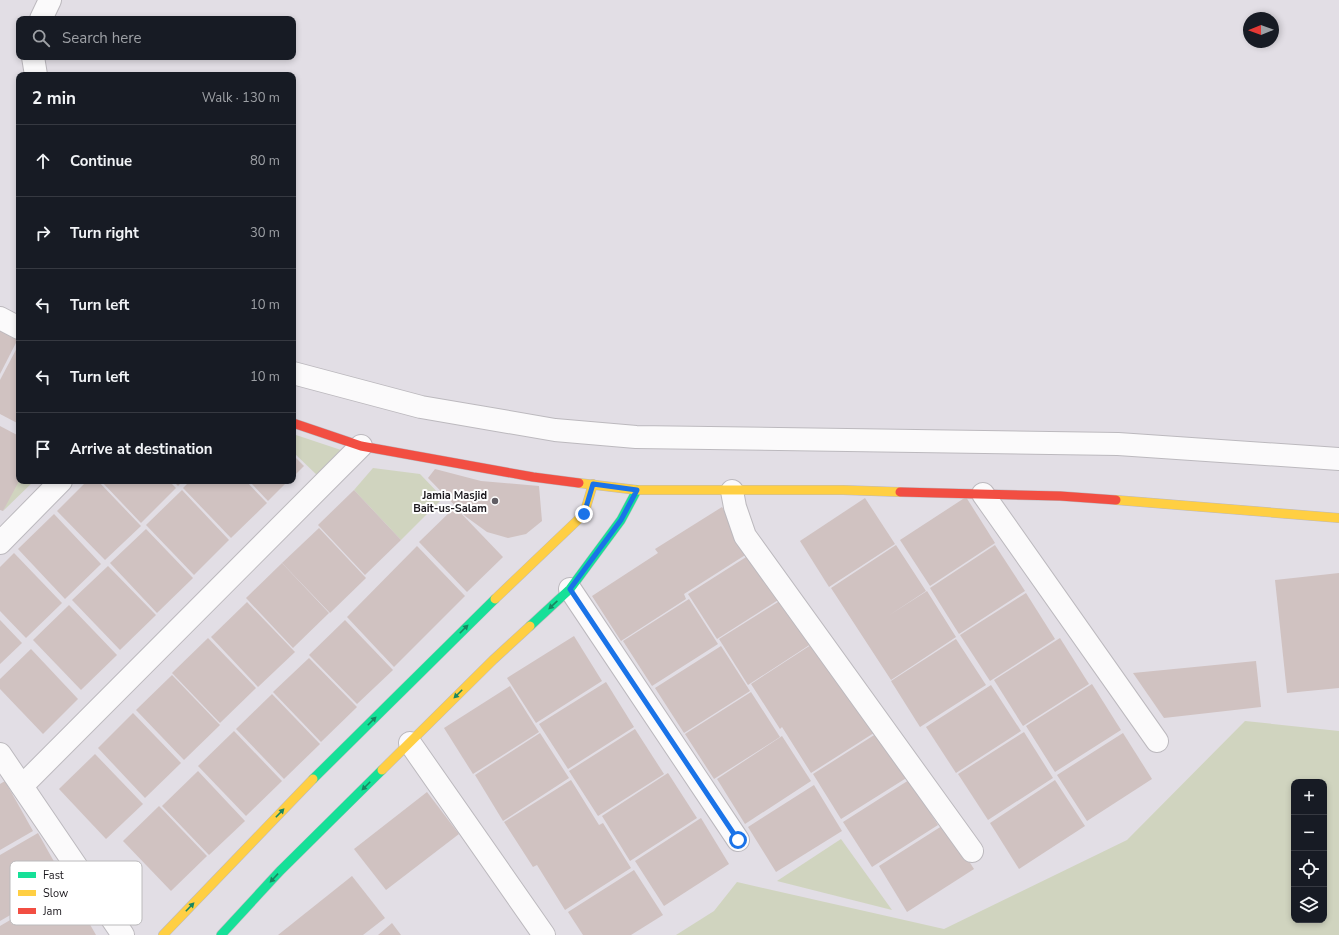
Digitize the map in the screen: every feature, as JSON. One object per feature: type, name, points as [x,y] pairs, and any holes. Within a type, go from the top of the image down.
[{"type":"street","points":[[43,16],[50,0]]},
{"type":"street","points":[[34,60],[36,72]]},
{"type":"street","points":[[0,318],[16,326]]},
{"type":"street","points":[[296,374],[420,406],[555,430],[629,437],[1118,444],[1339,459]]},
{"type":"street","points":[[296,424],[361,446],[533,477],[637,490],[843,490],[1060,496],[1339,518]]},
{"type":"street","points":[[22,786],[361,446]]},
{"type":"street","points":[[0,543],[58,484]]},
{"type":"street","points":[[163,935],[323,769],[521,573],[584,514],[593,484]]},
{"type":"street","points":[[221,935],[280,871],[493,660],[570,589],[621,520],[637,490]]},
{"type":"street","points":[[732,491],[735,507],[745,536],[972,851]]},
{"type":"street","points":[[983,494],[1157,741]]},
{"type":"street","points":[[570,589],[738,840]]},
{"type":"street","points":[[410,743],[544,935]]},
{"type":"street","points":[[0,754],[73,861]]},
{"type":"street","points":[[116,925],[123,935]]},
{"type":"green space","points":[[296,435],[341,450],[319,477],[296,455]]},
{"type":"green space","points":[[373,468],[420,474],[443,498],[401,540],[354,490]]},
{"type":"green space","points":[[16,483],[16,484],[31,484],[3,511]]},
{"type":"green space","points":[[1245,721],[1339,731],[1339,935],[676,935],[714,911],[737,882],[944,929],[1127,840]]},
{"type":"green space","points":[[841,839],[892,910],[777,881]]},
{"type":"building","points":[[0,330],[16,338],[16,343],[0,374]]},
{"type":"building","points":[[16,350],[16,422],[0,414],[0,380]]},
{"type":"building","points":[[0,426],[16,434],[16,484],[17,484],[3,511],[0,510]]},
{"type":"building","points":[[296,458],[304,466],[296,474]]},
{"type":"building","name":"Jamia Masjid Bait-us-Salam","points":[[435,469],[481,481],[539,486],[542,521],[526,534],[508,538],[487,532],[465,516],[428,478]]},
{"type":"building","points":[[84,484],[101,484],[141,526],[105,560],[57,511]]},
{"type":"building","points":[[104,484],[172,484],[176,488],[141,523]]},
{"type":"building","points":[[187,484],[249,484],[267,503],[231,538],[183,488]]},
{"type":"building","points":[[252,484],[285,484],[268,501]]},
{"type":"building","points":[[182,490],[229,540],[194,575],[146,525]]},
{"type":"building","points":[[354,490],[401,540],[365,575],[318,525]]},
{"type":"building","points":[[966,497],[995,543],[930,586],[900,540]]},
{"type":"building","points":[[865,498],[895,544],[829,587],[800,541]]},
{"type":"building","points":[[455,507],[503,557],[467,592],[419,542]]},
{"type":"building","points":[[722,507],[750,552],[684,594],[686,599],[621,641],[592,596],[658,553],[655,549]]},
{"type":"building","points":[[54,514],[101,564],[65,599],[18,549]]},
{"type":"building","points":[[319,528],[366,578],[330,613],[282,563]]},
{"type":"building","points":[[146,529],[193,578],[157,613],[110,563]]},
{"type":"building","points":[[896,545],[926,591],[888,616],[927,591],[956,637],[891,680],[831,588]]},
{"type":"building","points":[[995,545],[1025,591],[959,634],[930,588]]},
{"type":"building","points":[[417,546],[465,596],[394,667],[347,617]]},
{"type":"building","points":[[754,552],[783,597],[717,639],[688,594]]},
{"type":"building","points":[[14,553],[62,603],[26,638],[0,611],[0,567]]},
{"type":"building","points":[[282,563],[329,613],[293,648],[246,598]]},
{"type":"building","points":[[108,566],[156,615],[120,650],[72,600]]},
{"type":"building","points":[[1339,573],[1339,688],[1287,693],[1275,580]]},
{"type":"building","points":[[1026,593],[1055,639],[990,681],[960,635]]},
{"type":"building","points":[[786,597],[814,642],[748,685],[719,639]]},
{"type":"building","points":[[689,599],[718,644],[652,686],[623,641]]},
{"type":"building","points":[[247,602],[295,652],[258,687],[211,637]]},
{"type":"building","points":[[69,605],[117,655],[81,690],[33,640]]},
{"type":"building","points":[[0,620],[22,643],[0,664]]},
{"type":"building","points":[[345,620],[393,670],[357,704],[309,655]]},
{"type":"building","points":[[574,636],[602,681],[536,723],[507,678]]},
{"type":"building","points":[[208,638],[256,688],[220,723],[172,673]]},
{"type":"building","points":[[1060,638],[1089,684],[1023,726],[994,680]]},
{"type":"building","points":[[956,639],[986,685],[920,727],[891,681]]},
{"type":"building","points":[[817,641],[877,731],[811,773],[782,727],[780,729],[751,684]]},
{"type":"building","points":[[721,646],[750,691],[684,733],[655,688]]},
{"type":"building","points":[[31,649],[78,699],[43,734],[0,689],[0,679]]},
{"type":"building","points":[[309,658],[357,707],[321,742],[273,692]]},
{"type":"building","points":[[1256,661],[1261,707],[1164,718],[1133,673]]},
{"type":"building","points":[[172,675],[220,725],[184,760],[136,710]]},
{"type":"building","points":[[606,682],[634,727],[568,769],[539,724]]},
{"type":"building","points":[[1092,684],[1121,730],[1055,772],[1026,726]]},
{"type":"building","points":[[991,685],[1021,731],[956,773],[926,727]]},
{"type":"building","points":[[510,686],[539,732],[473,774],[444,728]]},
{"type":"building","points":[[751,692],[780,737],[714,779],[685,734]]},
{"type":"building","points":[[272,694],[320,744],[284,779],[236,729]]},
{"type":"building","points":[[133,713],[181,763],[145,798],[98,748]]},
{"type":"building","points":[[635,729],[664,774],[598,816],[569,771]]},
{"type":"building","points":[[234,731],[282,781],[246,816],[198,766]]},
{"type":"building","points":[[879,732],[908,777],[841,819],[813,774]]},
{"type":"building","points":[[1024,732],[1053,778],[988,820],[958,774]]},
{"type":"building","points":[[540,733],[569,778],[503,821],[475,775]]},
{"type":"building","points":[[1123,733],[1152,779],[1087,821],[1057,775]]},
{"type":"building","points":[[782,736],[811,781],[745,824],[717,779]]},
{"type":"building","points":[[95,754],[143,804],[106,839],[59,789]]},
{"type":"building","points":[[198,771],[245,821],[209,855],[162,806]]},
{"type":"building","points":[[668,773],[697,818],[630,861],[602,816]]},
{"type":"building","points":[[571,780],[599,825],[603,823],[631,868],[565,910],[537,865],[533,867],[504,822]]},
{"type":"building","points":[[909,780],[938,825],[872,867],[843,822]]},
{"type":"building","points":[[1055,780],[1085,826],[1019,869],[990,823]]},
{"type":"building","points":[[5,781],[33,831],[0,850],[0,784]]},
{"type":"building","points":[[814,785],[842,831],[776,872],[748,827]]},
{"type":"building","points":[[427,792],[459,834],[386,890],[354,849]]},
{"type":"building","points":[[159,806],[207,856],[171,891],[123,841]]},
{"type":"building","points":[[701,818],[729,864],[664,906],[635,861]]},
{"type":"building","points":[[945,824],[974,869],[907,912],[879,866]]},
{"type":"building","points":[[38,833],[54,861],[10,861],[10,915],[0,921],[0,855]]},
{"type":"building","points":[[634,870],[663,915],[631,935],[583,935],[568,912]]},
{"type":"building","points":[[352,876],[385,918],[363,935],[278,935]]},
{"type":"building","points":[[10,920],[10,925],[90,925],[96,935],[0,935],[0,926]]},
{"type":"building","points":[[392,923],[401,935],[378,935]]},
{"type":"traffic: fast","points":[[530,626],[570,589],[621,520],[637,490]]},
{"type":"traffic: fast","points":[[313,779],[495,599]]},
{"type":"traffic: fast","points":[[221,935],[280,871],[382,770]]},
{"type":"traffic: slow","points":[[579,483],[637,490],[843,490],[900,492]]},
{"type":"traffic: slow","points":[[495,599],[584,514],[593,484]]},
{"type":"traffic: slow","points":[[1116,500],[1339,518]]},
{"type":"traffic: slow","points":[[382,770],[493,660],[530,626]]},
{"type":"traffic: slow","points":[[163,935],[313,779]]},
{"type":"traffic: jam","points":[[296,424],[361,446],[533,477],[579,483]]},
{"type":"traffic: jam","points":[[900,492],[1060,496],[1116,500]]},
{"type":"place","name":"Jamia Masjid Bait-us-Salam","points":[[495,501]]},
{"type":"route","points":[[584,514],[593,484],[637,490],[621,520],[604,540],[570,589],[738,840]]}]
